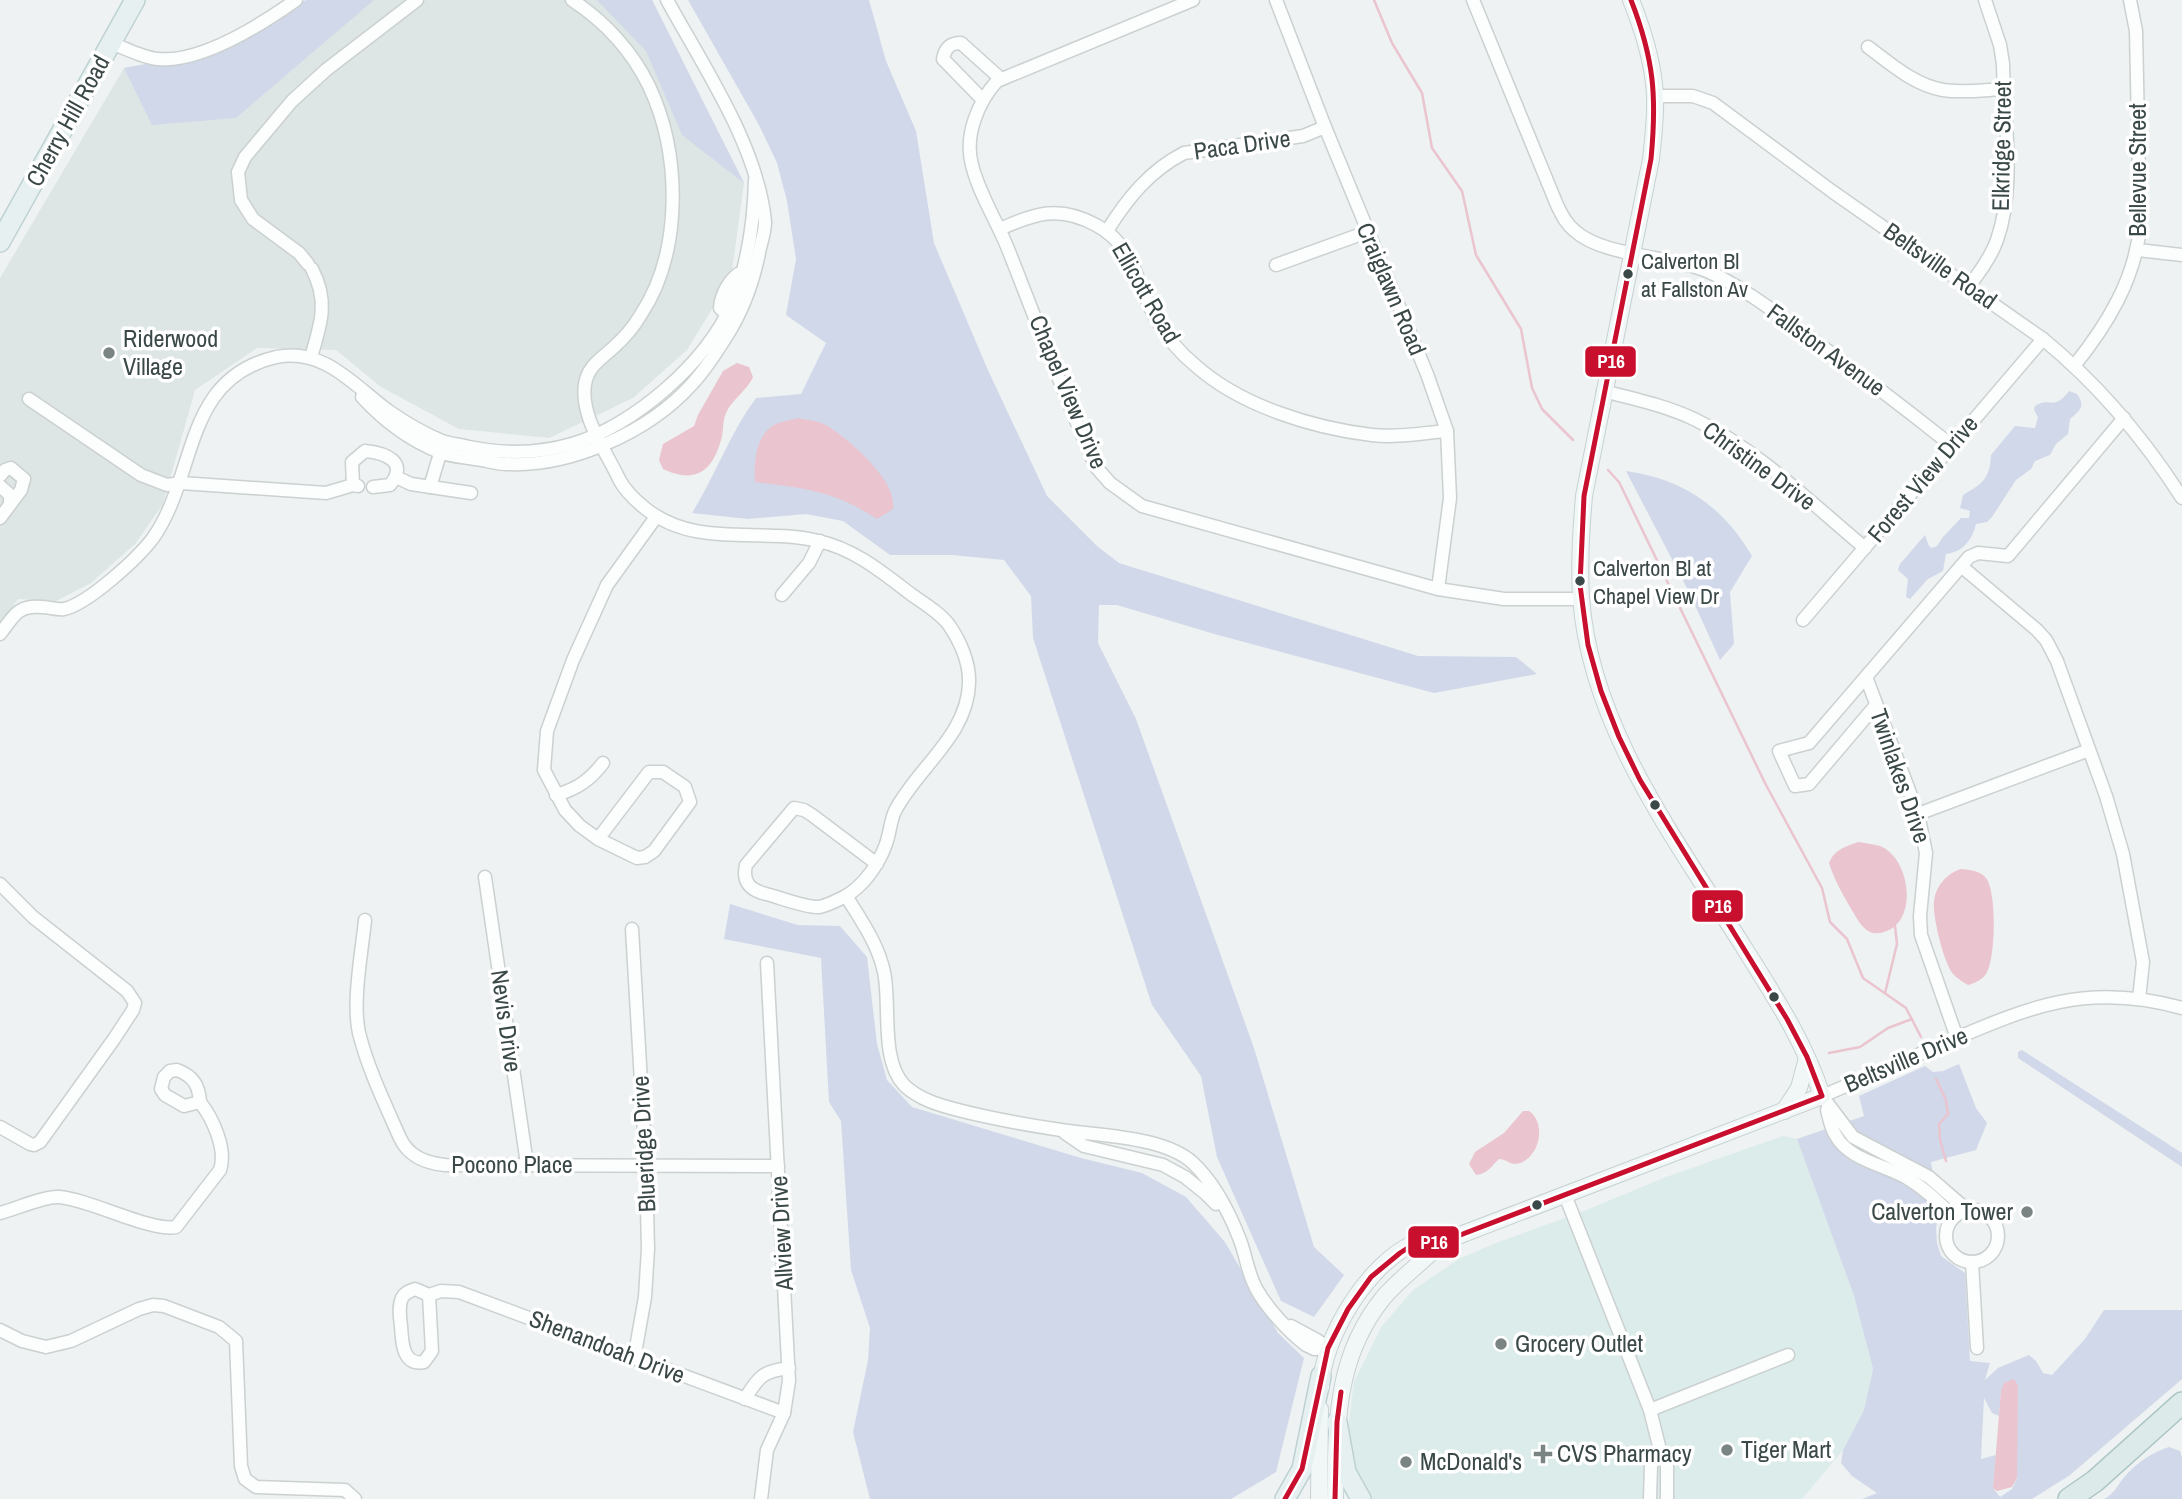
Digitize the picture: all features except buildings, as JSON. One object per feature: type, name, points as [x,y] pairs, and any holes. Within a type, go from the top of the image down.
[{"type":"highway","points":[[2069,1499],[2095,1481],[2182,1403]]},
{"type":"main road","name":"Cherry Hill Road","points":[[0,242],[135,0]]},
{"type":"main road","points":[[1285,1499],[1302,1469],[1321,1376]]},
{"type":"main road","points":[[1337,1422],[1346,1472],[1361,1499]]},
{"type":"street","points":[[111,43],[157,59],[200,54],[266,21],[296,0]]},
{"type":"street","points":[[311,357],[322,311],[323,296],[320,284],[299,253],[253,219],[241,200],[238,172],[245,157],[292,101],[329,68],[417,0]]},
{"type":"street","points":[[572,0],[590,12],[611,32],[633,59],[649,87],[670,156],[673,211],[658,281],[626,335],[593,364],[584,387],[600,441],[623,487],[656,517],[684,530],[709,534],[788,536],[820,541],[850,553],[879,569],[947,622],[967,663],[969,683],[961,718],[896,810],[886,845],[877,864],[865,880],[846,896],[818,907],[758,892],[746,882],[744,874],[746,865],[794,808],[804,810],[877,864]]},
{"type":"street","points":[[0,634],[20,609],[27,606],[62,609],[74,605],[103,586],[152,539],[181,483],[199,422],[217,393],[232,379],[261,361],[280,357],[311,357],[343,373],[391,412],[442,447],[507,464],[575,455],[666,407],[691,385],[714,356],[731,318],[755,276],[765,224],[742,138],[667,0]]},
{"type":"street","name":"Chapel View Drive","points":[[1193,0],[1001,79],[993,86],[976,112],[970,149],[972,164],[1096,467],[1110,483],[1142,506],[1438,590],[1504,599],[1581,599]]},
{"type":"street","name":"Craiglawn Road","points":[[1276,0],[1367,232],[1427,373],[1447,430],[1450,498],[1438,590]]},
{"type":"street","name":"Fallston Avenue","points":[[1473,0],[1563,217],[1577,233],[1588,240],[1684,263],[1723,279],[1770,309],[1884,391],[1951,445]]},
{"type":"street","points":[[1631,0],[1650,63],[1655,96],[1651,159],[1584,496],[1581,599],[1595,671],[1619,737],[1635,770],[1779,1004],[1807,1058],[1835,1136],[1856,1155],[1887,1161],[1929,1177],[1967,1210]]},
{"type":"street","name":"Elkridge Street","points":[[1969,286],[1992,251],[2004,212],[2004,89],[2000,45],[1985,0]]},
{"type":"street","name":"Bellevue Street","points":[[2074,366],[2090,347],[2115,306],[2138,250],[2140,225],[2137,60],[2136,31],[2130,0]]},
{"type":"street","points":[[983,100],[948,67],[943,59],[945,50],[953,43],[961,43],[1001,79]]},
{"type":"street","points":[[1868,47],[1903,73],[1930,86],[1953,91],[2004,89]]},
{"type":"street","name":"Beltsville Road","points":[[1655,96],[1693,96],[1713,103],[1833,192],[2043,339],[2074,366],[2145,442],[2182,498]]},
{"type":"street","name":"Paca Drive","points":[[1107,231],[1139,187],[1167,161],[1184,153],[1303,136],[1325,127]]},
{"type":"street","points":[[731,318],[720,308],[721,302],[730,281],[741,272],[754,222],[755,180]]},
{"type":"street","name":"Ellicott Road","points":[[1000,229],[1024,218],[1062,212],[1089,221],[1107,231],[1125,251],[1154,316],[1175,345],[1198,368],[1239,395],[1265,408],[1334,428],[1373,435],[1397,436],[1447,430]]},
{"type":"street","points":[[1276,265],[1367,232]]},
{"type":"street","points":[[2138,250],[2182,255]]},
{"type":"street","points":[[741,272],[755,276]]},
{"type":"street","name":"Forest View Drive","points":[[1803,620],[2043,339]]},
{"type":"street","name":"Christine Drive","points":[[1604,391],[1666,408],[1715,429],[1754,456],[1865,548]]},
{"type":"street","points":[[29,399],[141,475],[167,485],[181,483],[326,493],[355,486],[352,462],[365,451],[382,452],[396,464],[396,477],[390,485],[373,487]]},
{"type":"street","points":[[1876,705],[1809,785],[1795,786],[1779,751],[1810,743],[1969,557],[1978,552],[2008,556],[2124,418]]},
{"type":"street","points":[[429,487],[442,447]]},
{"type":"street","points":[[0,476],[10,468],[24,479],[21,490],[0,518]]},
{"type":"street","points":[[396,477],[411,484],[471,493]]},
{"type":"street","points":[[0,485],[9,495],[10,504]]},
{"type":"street","points":[[598,839],[649,772],[663,772],[685,786],[690,802],[654,850],[645,857],[637,858],[598,839],[580,826],[565,810],[544,770],[547,731],[573,660],[607,585],[656,517]]},
{"type":"street","points":[[782,595],[809,564],[820,541]]},
{"type":"street","points":[[1962,566],[2046,640],[2057,661],[2118,831],[2143,961],[2139,999]]},
{"type":"street","name":"Twinlakes Drive","points":[[1866,677],[1918,814],[1926,853],[1920,916],[1921,935],[1957,1038]]},
{"type":"street","points":[[1918,814],[2089,750]]},
{"type":"street","points":[[556,795],[580,786],[590,779],[603,763]]},
{"type":"street","name":"Nevis Drive","points":[[485,877],[527,1164]]},
{"type":"street","points":[[0,884],[33,917],[127,991],[135,1003],[120,1030],[40,1142],[30,1144],[0,1126]]},
{"type":"street","points":[[846,896],[879,954],[885,974],[890,1054],[904,1085],[923,1098],[944,1107],[1062,1130],[1134,1139],[1166,1156],[1231,1222]]},
{"type":"street","name":"Pocono Place","points":[[365,920],[359,984],[359,1032],[370,1068],[404,1146],[418,1158],[445,1165],[778,1166]]},
{"type":"street","name":"Blueridge Drive","points":[[632,929],[646,1167],[648,1272],[634,1359]]},
{"type":"street","name":"Allview Drive","points":[[761,1499],[767,1450],[784,1413],[788,1395],[789,1368],[767,963]]},
{"type":"street","name":"Beltsville Drive","points":[[1319,1499],[1321,1376],[1328,1348],[1348,1309],[1371,1277],[1417,1242],[1442,1242],[1822,1096],[2042,1005],[2082,998],[2139,999],[2182,1008]]},
{"type":"street","points":[[1784,1111],[1799,1088],[1807,1058]]},
{"type":"street","points":[[0,1213],[58,1197],[155,1225],[176,1227],[220,1170],[223,1160],[223,1152],[200,1102]]},
{"type":"street","points":[[1062,1130],[1084,1146],[1191,1161],[1210,1183],[1238,1235],[1250,1274],[1268,1306],[1284,1323],[1328,1348]]},
{"type":"street","points":[[1887,1161],[1953,1217]]},
{"type":"street","points":[[1565,1195],[1650,1410],[1660,1450],[1667,1460],[1667,1499]]},
{"type":"street","points":[[1967,1210],[1989,1215],[1998,1232],[1995,1249],[1984,1260],[1972,1262],[1957,1258],[1948,1248],[1945,1234],[1953,1217],[1967,1210]]},
{"type":"street","name":"Beltsville Drive","points":[[1335,1499],[1337,1422],[1342,1383],[1358,1336],[1402,1278],[1442,1242]]},
{"type":"street","points":[[1972,1262],[1977,1348]]},
{"type":"street","name":"Shenandoah Drive","points":[[429,1295],[432,1351],[424,1362],[418,1363],[409,1359],[404,1352],[400,1307],[406,1293],[415,1289],[429,1295],[441,1291],[459,1292],[784,1413]]},
{"type":"street","points":[[0,1330],[22,1341],[46,1347],[71,1341],[153,1305],[164,1306],[219,1327],[236,1341],[241,1466],[248,1483],[257,1487],[345,1490],[355,1499]]},
{"type":"street","points":[[1650,1410],[1788,1355]]},
{"type":"street","points":[[745,1399],[761,1376],[771,1370],[789,1368]]},
{"type":"street","points":[[1650,1499],[1651,1465],[1660,1450]]},
{"type":"shaded area","name":"Riderwood Village","points":[[306,0],[652,0],[744,183],[731,278],[687,350],[633,398],[549,438],[459,429],[381,387],[336,350],[257,348],[195,390],[163,504],[135,544],[91,583],[56,601],[18,599],[0,624],[0,278],[124,68],[229,49]]},
{"type":"shaded area","points":[[306,0],[374,0],[236,118],[152,125],[124,68],[229,49]]},
{"type":"shaded area","points":[[597,0],[652,0],[744,183],[682,135],[646,51]]},
{"type":"shaded area","points":[[688,0],[869,0],[886,61],[916,131],[934,243],[987,368],[1047,496],[1097,546],[1119,563],[1418,656],[1516,657],[1537,674],[1434,693],[1117,605],[1099,605],[1098,643],[1136,719],[1254,1048],[1314,1247],[1344,1275],[1314,1317],[1281,1301],[1217,1157],[1201,1076],[1152,1005],[1033,638],[1031,596],[1004,560],[952,555],[890,555],[843,521],[806,514],[748,519],[692,513],[738,426],[756,398],[801,394],[826,343],[786,315],[796,259],[787,201],[777,163],[759,125]]},
{"type":"shaded area","points":[[737,363],[749,367],[753,377],[726,413],[721,440],[713,460],[701,472],[693,475],[663,469],[659,460],[663,444],[694,426],[723,371]]},
{"type":"shaded area","points":[[2069,391],[2077,394],[2081,405],[2079,411],[2070,419],[2068,434],[2056,444],[2050,455],[2035,461],[2031,469],[2016,480],[1992,517],[1987,522],[1976,524],[1966,544],[1957,551],[1946,554],[1943,571],[1928,579],[1910,599],[1906,597],[1908,579],[1898,570],[1900,564],[1925,535],[1932,548],[1937,546],[1961,518],[1969,518],[1970,511],[1960,508],[1963,495],[1984,480],[1989,470],[1991,455],[2015,426],[2035,428],[2038,417],[2035,406],[2059,401]]},
{"type":"shaded area","points":[[799,418],[826,425],[859,450],[888,486],[893,509],[877,519],[847,502],[818,492],[755,482],[757,453],[766,432],[777,424]]},
{"type":"shaded area","points":[[1626,471],[1666,481],[1700,498],[1728,523],[1752,556],[1730,592],[1734,644],[1720,660],[1689,592]]},
{"type":"shaded area","points":[[1858,842],[1880,846],[1890,852],[1903,873],[1907,899],[1905,911],[1891,929],[1884,932],[1870,932],[1861,924],[1841,891],[1829,863],[1837,852]]},
{"type":"shaded area","points":[[1961,869],[1977,872],[1986,878],[1990,886],[1993,911],[1992,955],[1989,966],[1982,978],[1968,985],[1954,975],[1946,961],[1934,908],[1935,895],[1940,885],[1947,877]]},
{"type":"shaded area","points":[[730,904],[798,925],[840,926],[867,957],[877,1044],[887,1080],[912,1107],[1081,1158],[1142,1173],[1186,1197],[1225,1242],[1278,1333],[1304,1358],[1276,1472],[1231,1499],[870,1499],[853,1432],[868,1360],[870,1328],[851,1270],[841,1121],[829,1102],[821,958],[724,939]]},
{"type":"shaded area","points":[[2022,1050],[2182,1153],[2182,1167],[2018,1058],[2018,1052]]},
{"type":"shaded area","points":[[1959,1064],[1976,1108],[1987,1123],[1976,1150],[1931,1162],[1939,1213],[1937,1243],[1941,1256],[1965,1273],[1970,1361],[1990,1363],[1985,1380],[1998,1368],[2029,1355],[2043,1373],[2052,1375],[2085,1339],[2104,1310],[2182,1310],[2182,1379],[2070,1475],[2032,1499],[1862,1499],[1877,1493],[1852,1476],[1841,1463],[1843,1450],[1864,1410],[1873,1369],[1854,1296],[1797,1139],[1864,1116],[1859,1096],[1925,1066],[1933,1072]],"holes":[[[2001,1391],[2017,1478],[2012,1489],[2000,1497],[1993,1488],[1996,1455],[1981,1459],[1984,1398],[1992,1413],[1999,1416]]]},
{"type":"shaded area","points":[[1523,1111],[1529,1111],[1538,1125],[1538,1142],[1529,1157],[1515,1164],[1499,1159],[1486,1171],[1476,1175],[1469,1164],[1475,1152],[1504,1133]]},
{"type":"shaded area","points":[[1783,1136],[1797,1139],[1854,1296],[1873,1369],[1864,1410],[1843,1450],[1802,1499],[1369,1499],[1350,1466],[1348,1428],[1354,1382],[1382,1326],[1413,1290],[1459,1259],[1496,1243],[1666,1177]]},
{"type":"shaded area","points":[[2014,1379],[2018,1386],[2017,1478],[2012,1487],[1997,1491],[1993,1488],[2001,1391],[2004,1383]]},
{"type":"shaded area","points":[[2169,1447],[2180,1451],[2182,1458],[2182,1499],[2104,1499],[2136,1465]]},
{"type":"waterway","points":[[1374,0],[1392,43],[1422,93],[1432,148],[1462,191],[1476,255],[1521,329],[1532,388],[1542,409],[1573,440]]},
{"type":"waterway","points":[[1608,470],[1619,482],[1766,785],[1822,888],[1830,922],[1847,939],[1863,978],[1906,1008],[1921,1037]]},
{"type":"waterway","points":[[1885,993],[1897,944],[1895,926]]},
{"type":"waterway","points":[[1829,1053],[1860,1047],[1888,1028],[1912,1019]]},
{"type":"waterway","points":[[1936,1079],[1946,1100],[1948,1114],[1939,1124],[1946,1161]]},
{"type":"transit line","name":"P16","points":[[1285,1499],[1302,1469],[1328,1348],[1348,1309],[1371,1277],[1400,1253],[1417,1242],[1442,1242],[1822,1096],[1807,1057],[1787,1019],[1640,780],[1601,691],[1588,645],[1580,585],[1584,496],[1651,159],[1653,137],[1652,78],[1645,41],[1631,0]]},
{"type":"transit line","name":"P16","points":[[1335,1499],[1337,1422],[1341,1392]]},
{"type":"place","name":"Calverton Bl at Fallston Av","points":[[1628,274]]},
{"type":"place","name":"Riderwood Village","points":[[109,353]]},
{"type":"place","name":"Calverton Bl at Chapel View Dr","points":[[1580,581]]},
{"type":"place","name":"Calverton Tower","points":[[2027,1212]]},
{"type":"place","name":"Grocery Outlet","points":[[1501,1344]]},
{"type":"place","name":"Tiger Mart","points":[[1727,1450]]},
{"type":"place","name":"CVS Pharmacy","points":[[1543,1454]]},
{"type":"place","name":"McDonald's","points":[[1406,1462]]}]
